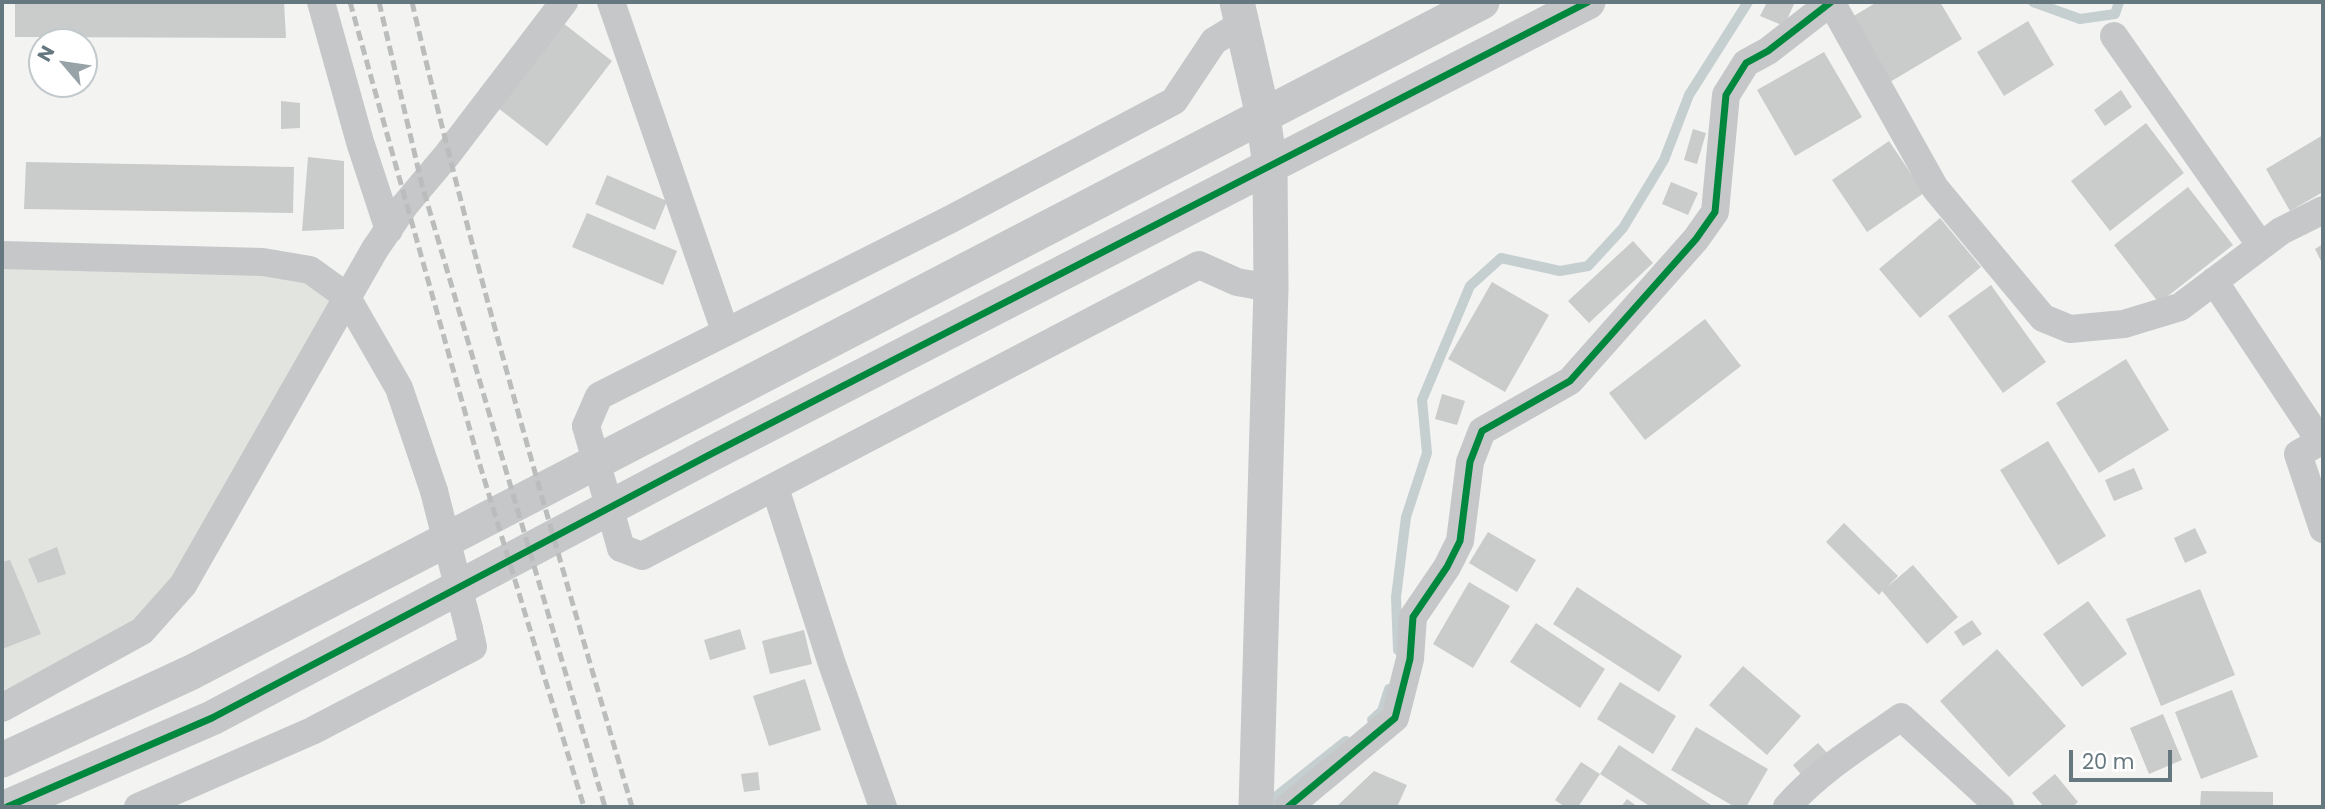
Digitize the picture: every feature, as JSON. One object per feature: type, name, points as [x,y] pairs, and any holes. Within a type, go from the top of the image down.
[{"type":"street","points":[[321,2],[360,142],[389,230]]},
{"type":"street","points":[[2,708],[142,631],[183,584],[346,296],[405,205],[447,155],[564,2]]},
{"type":"street","points":[[611,2],[725,331]]},
{"type":"street","points":[[2,760],[192,672],[1482,2]]},
{"type":"street","points":[[7,807],[212,718],[711,454],[1588,2]]},
{"type":"street","points":[[1288,807],[1395,718],[1410,659],[1413,617],[1447,567],[1460,541],[1470,462],[1482,431],[1570,381],[1696,239],[1715,212],[1726,95],[1746,63],[1768,51],[1831,2],[1935,188],[2043,318],[2070,329],[2124,324],[2180,307],[2281,231],[2323,210]]},
{"type":"street","points":[[1239,13],[1214,41],[1174,101],[951,219],[600,396],[586,426],[621,548],[642,556],[1199,265],[1237,282],[1271,288]]},
{"type":"street","points":[[1239,13],[1263,116],[1270,166],[1271,288],[1256,807]]},
{"type":"street","points":[[2114,36],[2260,246]]},
{"type":"street","points":[[2,254],[263,262],[310,270],[346,296],[399,387],[434,491],[469,629],[473,647],[312,731],[138,807]]},
{"type":"street","points":[[2214,281],[2322,441],[2298,454],[2323,529]]},
{"type":"street","points":[[775,488],[832,664],[883,807]]},
{"type":"street","points":[[1787,807],[1820,776],[1900,718],[2000,807]]},
{"type":"shaded area","points":[[2,255],[263,262],[346,296],[142,631],[2,708]]},
{"type":"building","points":[[15,2],[284,2],[286,38],[98,37],[98,28],[28,28],[28,37],[15,37]]},
{"type":"building","points":[[1767,2],[1795,2],[1784,26],[1760,16]]},
{"type":"building","points":[[1877,2],[1940,2],[1962,39],[1890,82],[1852,17]]},
{"type":"building","points":[[2028,21],[2054,65],[2004,96],[1977,52]]},
{"type":"building","points":[[563,23],[612,61],[547,146],[498,108]]},
{"type":"building","points":[[1824,52],[1862,117],[1795,156],[1757,90]]},
{"type":"building","points":[[2121,90],[2132,107],[2105,126],[2094,110]]},
{"type":"building","points":[[281,101],[300,103],[300,128],[281,129]]},
{"type":"building","points":[[2146,123],[2184,173],[2110,231],[2071,181]]},
{"type":"building","points":[[1693,129],[1706,133],[1697,164],[1684,160]]},
{"type":"building","points":[[2323,135],[2323,192],[2290,211],[2266,169]]},
{"type":"building","points":[[1889,141],[1924,193],[1867,232],[1832,180]]},
{"type":"building","points":[[308,157],[344,161],[344,229],[302,231]]},
{"type":"building","points":[[26,162],[294,167],[293,213],[24,209]]},
{"type":"building","points":[[607,175],[667,201],[655,230],[595,204]]},
{"type":"building","points":[[1671,182],[1698,193],[1688,215],[1662,204]]},
{"type":"building","points":[[2188,187],[2233,245],[2159,303],[2114,245]]},
{"type":"building","points":[[587,213],[677,251],[663,285],[572,247]]},
{"type":"building","points":[[1940,218],[1981,267],[1920,318],[1879,269]]},
{"type":"building","points":[[1633,241],[1653,263],[1589,323],[1568,301]]},
{"type":"building","points":[[2323,244],[2323,265],[2315,249]]},
{"type":"building","points":[[1492,282],[1549,315],[1505,392],[1448,359]]},
{"type":"building","points":[[1991,285],[2046,362],[2003,393],[1948,316]]},
{"type":"building","points":[[1705,319],[1741,366],[1645,440],[1609,393]]},
{"type":"building","points":[[2126,359],[2169,430],[2099,473],[2056,403]]},
{"type":"building","points":[[1442,394],[1465,401],[1457,425],[1435,419]]},
{"type":"building","points":[[2048,441],[2106,536],[2058,565],[2000,470]]},
{"type":"building","points":[[2134,468],[2143,489],[2114,501],[2105,480]]},
{"type":"building","points":[[1844,523],[1898,576],[1887,587],[1913,565],[1958,617],[1927,644],[1882,591],[1879,595],[1826,542]]},
{"type":"building","points":[[2195,528],[2207,553],[2185,563],[2174,538]]},
{"type":"building","points":[[1488,532],[1536,560],[1517,592],[1469,563]]},
{"type":"building","points":[[57,547],[66,574],[38,583],[28,559]]},
{"type":"building","points":[[10,560],[41,634],[2,649],[2,562]]},
{"type":"building","points":[[1469,582],[1510,606],[1473,668],[1433,644]]},
{"type":"building","points":[[1577,587],[1682,656],[1659,692],[1553,624]]},
{"type":"building","points":[[2200,589],[2235,675],[2161,706],[2126,619]]},
{"type":"building","points":[[2088,601],[2127,654],[2082,687],[2043,634]]},
{"type":"building","points":[[1972,620],[1982,634],[1963,646],[1954,632]]},
{"type":"building","points":[[1536,623],[1605,669],[1580,708],[1510,662]]},
{"type":"building","points":[[740,629],[746,649],[710,660],[704,640]]},
{"type":"building","points":[[804,630],[812,664],[770,674],[762,641]]},
{"type":"building","points":[[1997,649],[2066,726],[2009,777],[1940,701]]},
{"type":"building","points":[[1743,666],[1801,716],[1767,755],[1709,705]]},
{"type":"building","points":[[805,679],[821,730],[769,746],[753,696]]},
{"type":"building","points":[[1620,682],[1676,716],[1653,754],[1597,719]]},
{"type":"building","points":[[2232,690],[2258,757],[2201,779],[2175,712]]},
{"type":"building","points":[[2163,714],[2182,760],[2149,774],[2130,728]]},
{"type":"building","points":[[1696,727],[1768,769],[1746,807],[1735,807],[1671,770]]},
{"type":"building","points":[[1818,743],[1829,755],[1804,778],[1793,765]]},
{"type":"building","points":[[1619,745],[1714,807],[1651,807],[1600,774]]},
{"type":"building","points":[[1581,762],[1600,774],[1578,807],[1565,807],[1555,800]]},
{"type":"building","points":[[1374,771],[1407,785],[1397,807],[1336,807]]},
{"type":"building","points":[[758,772],[760,790],[744,792],[741,774]]},
{"type":"building","points":[[2055,774],[2078,802],[2072,807],[2044,807],[2032,793]]},
{"type":"building","points":[[2201,791],[2273,792],[2273,807],[2200,807]]},
{"type":"building","points":[[1627,799],[1638,807],[1621,807]]},
{"type":"waterway","points":[[1398,650],[1396,597],[1406,517],[1427,453],[1422,400],[1470,286],[1501,258],[1560,271],[1588,266],[1623,228],[1664,160],[1689,95],[1748,2]]},
{"type":"waterway","points":[[2033,2],[2080,19],[2115,14],[2119,2]]},
{"type":"waterway","points":[[1372,720],[1382,711],[1389,689]]},
{"type":"waterway","points":[[1263,807],[1346,741]]},
{"type":"railway","points":[[350,2],[479,462],[584,807]]},
{"type":"railway","points":[[379,2],[422,185],[605,807]]},
{"type":"railway","points":[[412,2],[489,305],[632,807]]},
{"type":"cycle path","points":[[7,807],[212,718],[711,454],[1588,2]]},
{"type":"cycle path","points":[[1288,807],[1395,718],[1410,659],[1413,617],[1447,567],[1460,541],[1470,462],[1482,431],[1570,381],[1696,239],[1715,212],[1726,95],[1746,63],[1768,51],[1831,2]]}]
